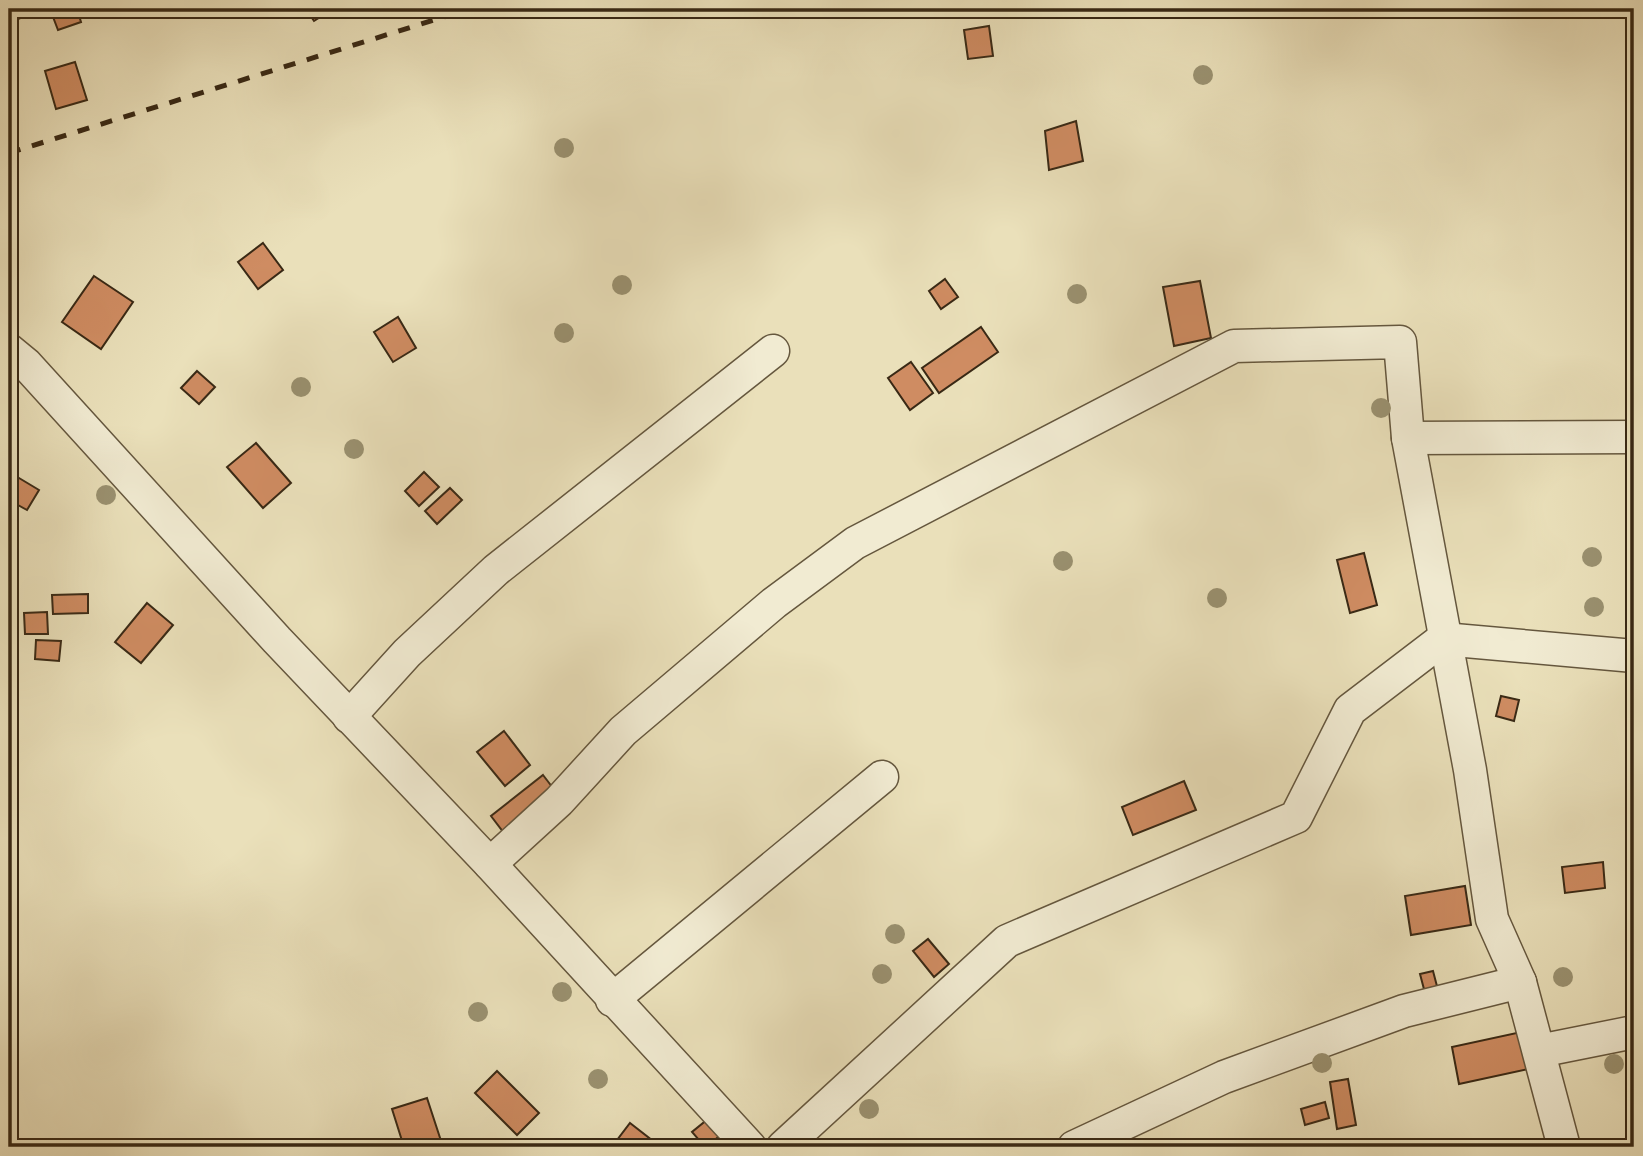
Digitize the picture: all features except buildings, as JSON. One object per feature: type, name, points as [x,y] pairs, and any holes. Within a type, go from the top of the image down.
[{"type":"street","points":[[490,864],[559,801],[623,731],[774,603],[855,543],[1234,346],[1400,342],[1408,438],[1443,639],[1470,770],[1492,919],[1520,982],[1564,1147]]},
{"type":"street","points":[[9,350],[26,363],[349,717],[490,864],[612,1000],[750,1147]]},
{"type":"street","points":[[349,717],[407,653],[496,570],[773,351]]},
{"type":"street","points":[[1408,438],[1634,437]]},
{"type":"street","points":[[783,1147],[1007,941],[1296,817],[1350,710],[1443,639],[1634,656]]},
{"type":"street","points":[[612,1000],[882,777]]},
{"type":"street","points":[[1074,1147],[1224,1077],[1378,1020],[1520,982]]},
{"type":"street","points":[[1539,1051],[1634,1032]]},
{"type":"railway","points":[[9,153],[469,9]]}]
